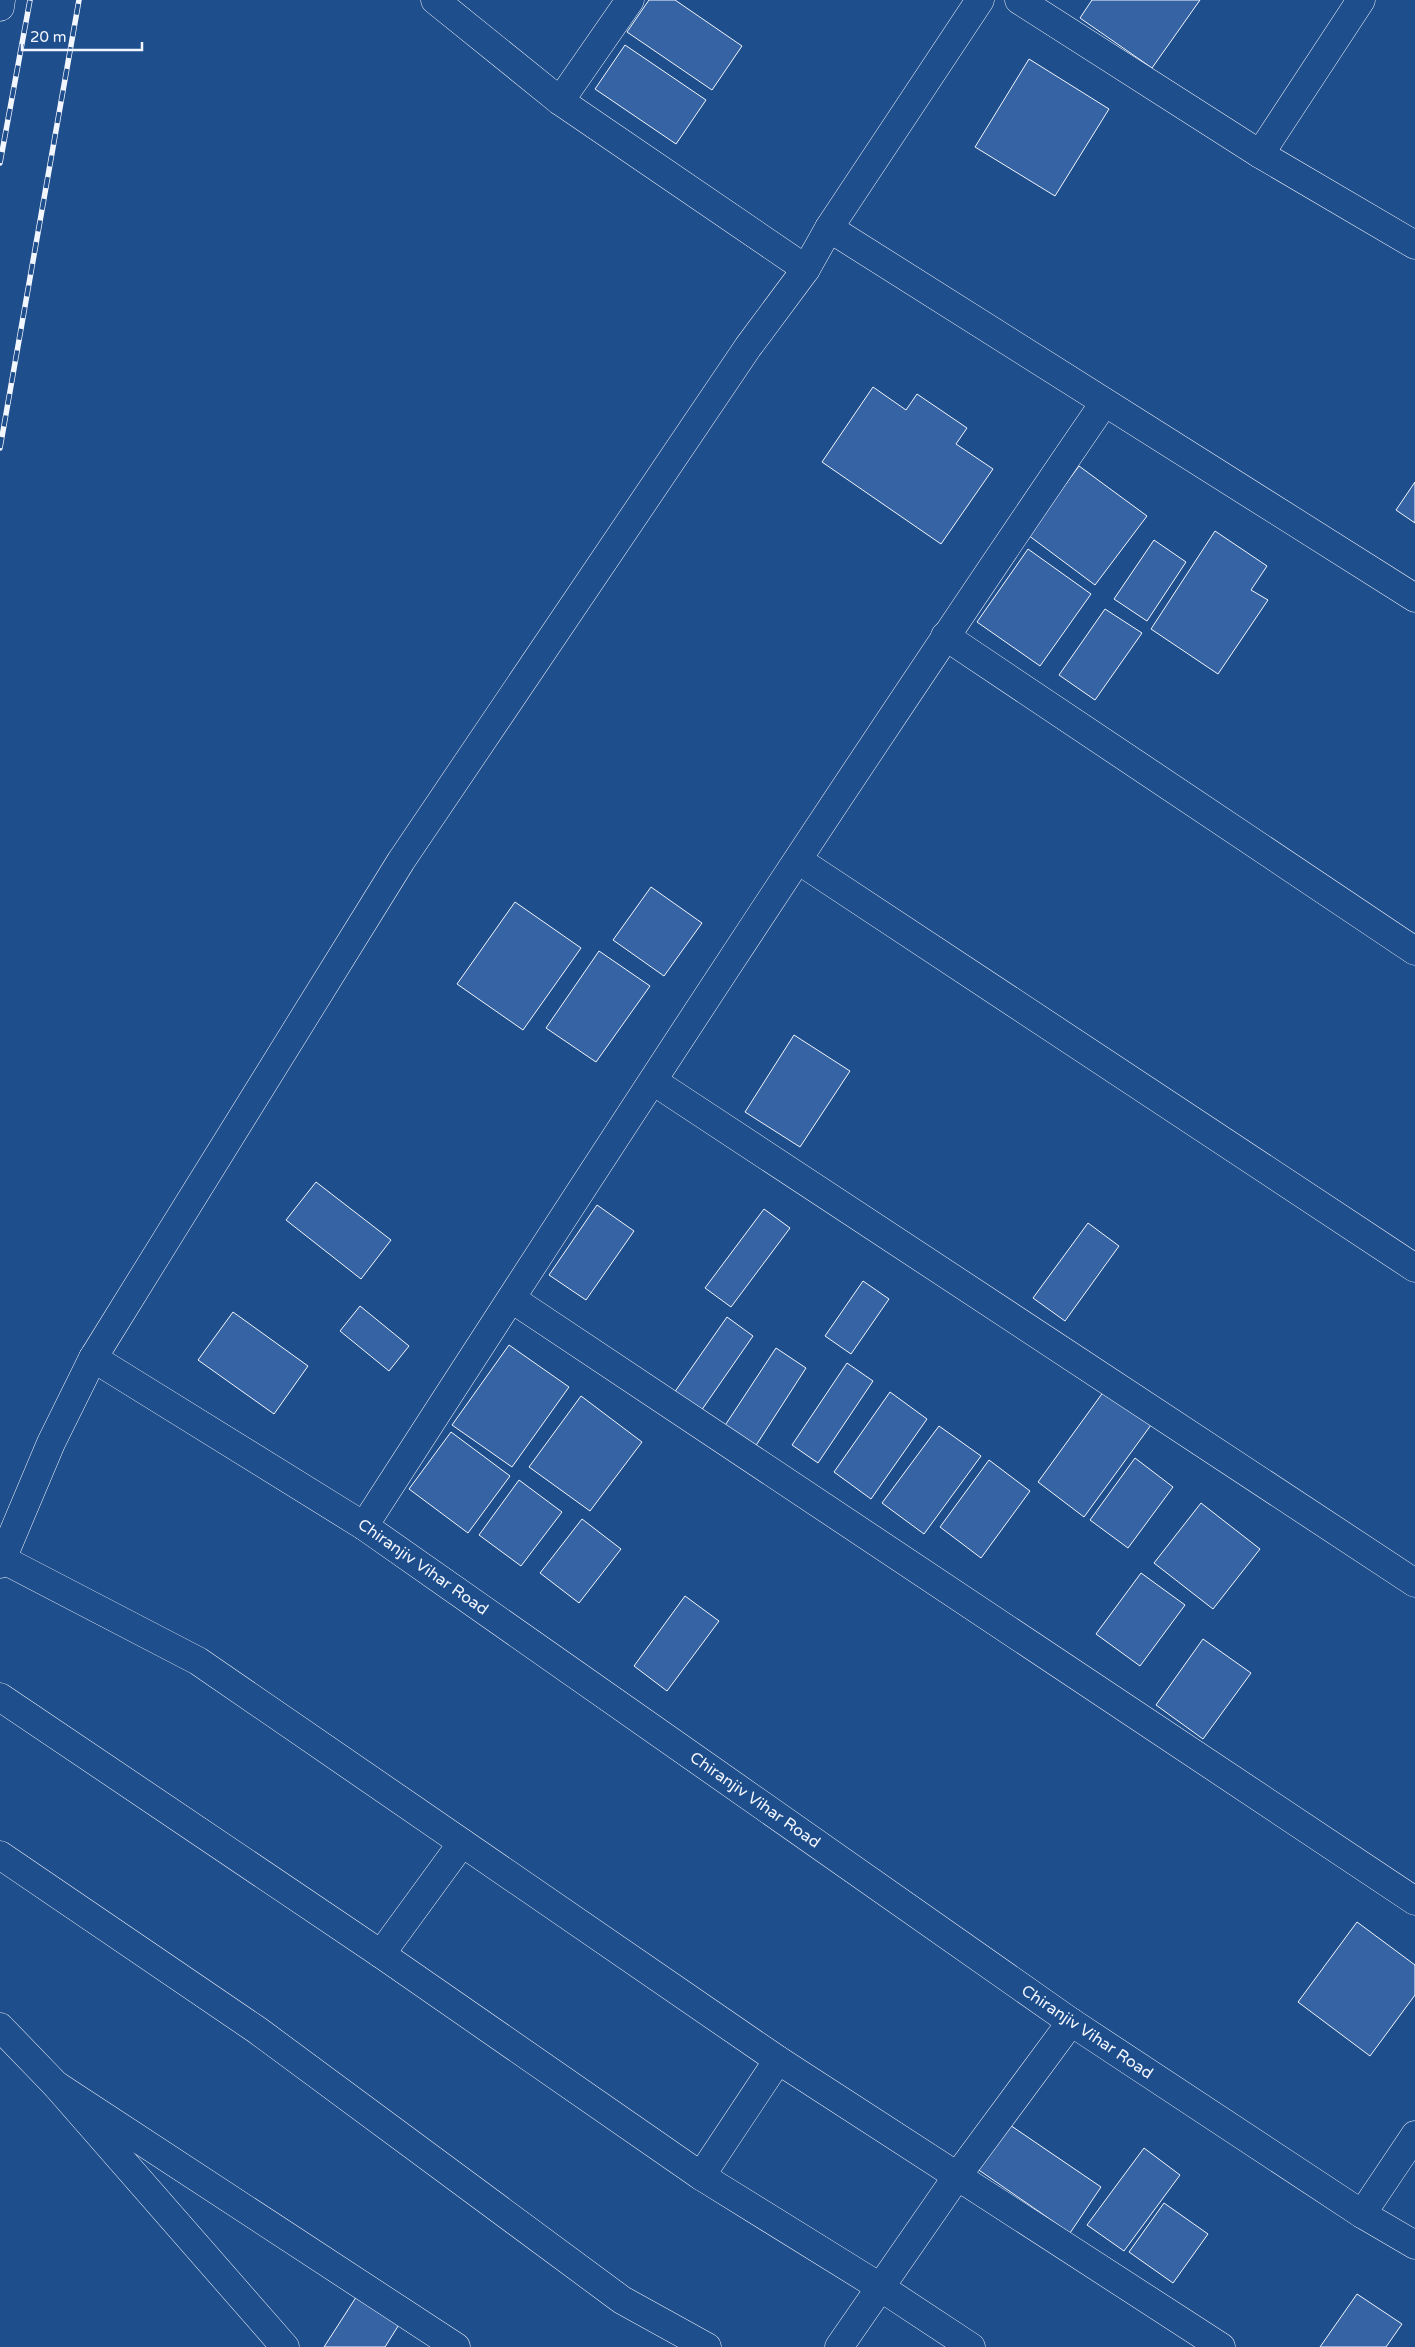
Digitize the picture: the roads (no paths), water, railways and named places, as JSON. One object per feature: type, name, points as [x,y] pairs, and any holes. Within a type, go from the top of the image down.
[{"type":"street","points":[[0,7],[1,0]]},
{"type":"street","points":[[435,0],[560,101],[806,269]]},
{"type":"street","points":[[560,101],[630,0]]},
{"type":"street","points":[[980,0],[829,228],[806,269],[748,347],[401,861],[93,1358],[50,1443],[1,1560],[198,1661],[778,2060],[1221,2347]]},
{"type":"street","points":[[1019,0],[1260,154],[1415,245]]},
{"type":"street","points":[[1260,154],[1361,0]]},
{"type":"street","points":[[829,228],[1415,598]]},
{"type":"street","points":[[364,1526],[945,636],[1104,403]]},
{"type":"street","points":[[945,636],[1415,952]]},
{"type":"street","points":[[798,860],[1415,1268]]},
{"type":"street","points":[[653,1081],[1415,1583]]},
{"type":"street","points":[[512,1299],[1415,1901]]},
{"type":"street","name":"Chiranjiv Vihar Road","points":[[93,1358],[364,1526],[1071,2022],[1362,2214],[1415,2245]]},
{"type":"street","points":[[0,1697],[381,1954],[701,2176],[880,2287],[971,2347]]},
{"type":"street","points":[[381,1954],[462,1843]]},
{"type":"street","points":[[0,1855],[257,2030],[622,2300],[707,2347]]},
{"type":"street","points":[[838,2347],[958,2175],[1071,2022]]},
{"type":"street","points":[[0,2027],[56,2085],[285,2347]]},
{"type":"street","points":[[701,2176],[778,2060]]},
{"type":"street","points":[[56,2085],[456,2347]]},
{"type":"street","points":[[1362,2214],[1415,2135]]},
{"type":"railway","points":[[0,163],[30,0]]},
{"type":"railway","points":[[0,448],[79,0]]}]
